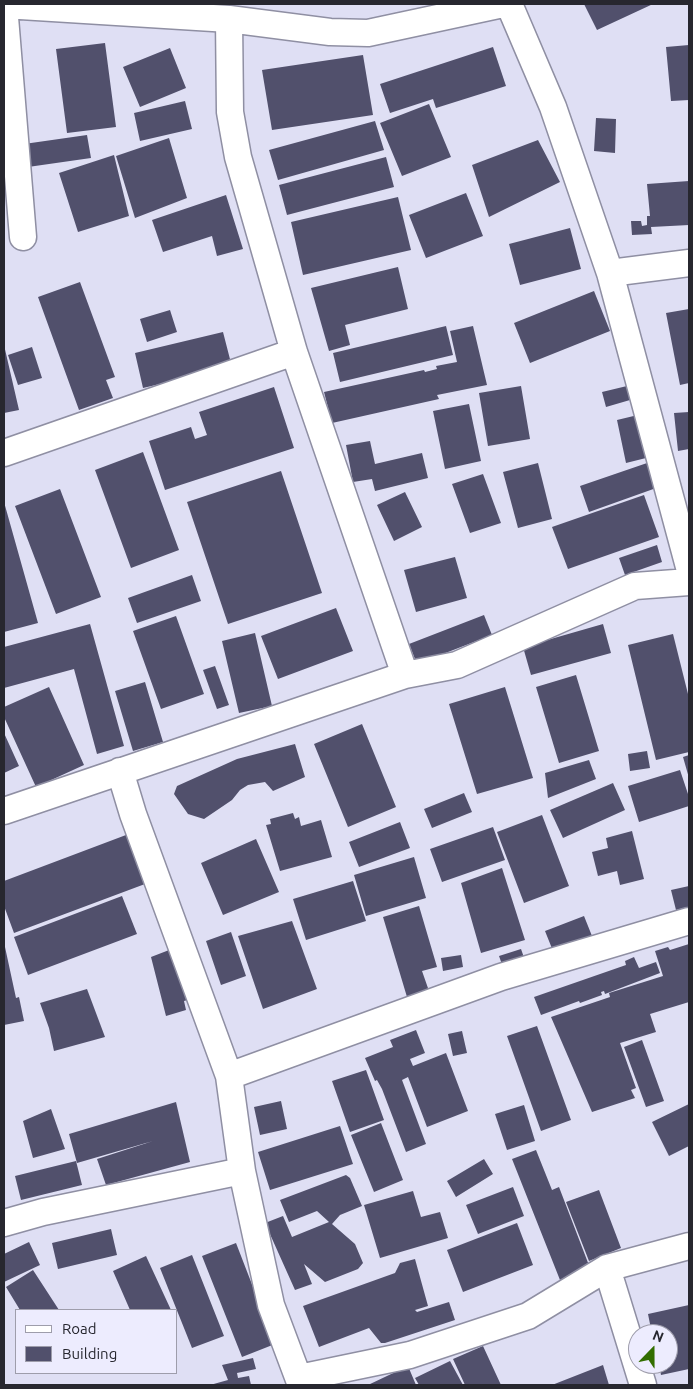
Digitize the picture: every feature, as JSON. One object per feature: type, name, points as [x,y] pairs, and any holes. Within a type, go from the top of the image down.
[{"type":"street","points":[[23,237],[4,5],[230,19],[330,32],[368,33],[503,4]]},
{"type":"street","points":[[509,4],[553,107],[610,273],[689,567]]},
{"type":"street","points":[[230,19],[230,112],[238,158],[294,352],[405,675]]},
{"type":"street","points":[[610,273],[689,263]]},
{"type":"street","points":[[4,452],[294,352]]},
{"type":"street","points":[[4,811],[405,675],[457,665],[635,586],[689,582]]},
{"type":"street","points":[[120,771],[133,814],[229,1076],[242,1171],[271,1305],[300,1382],[410,1355],[528,1316],[607,1268],[689,1246]]},
{"type":"street","points":[[229,1076],[501,977],[689,921]]},
{"type":"street","points":[[4,1223],[43,1212],[242,1171]]},
{"type":"street","points":[[607,1268],[643,1385]]},
{"type":"building","points":[[584,4],[653,4],[597,30]]},
{"type":"building","points":[[105,43],[116,127],[67,133],[56,49]]},
{"type":"building","points":[[689,45],[689,100],[671,101],[666,47]]},
{"type":"building","points":[[493,47],[506,86],[436,108],[433,99],[390,113],[380,84]]},
{"type":"building","points":[[170,48],[186,88],[140,107],[123,67]]},
{"type":"building","points":[[363,55],[373,115],[272,130],[262,70]]},
{"type":"building","points":[[185,101],[192,129],[140,141],[134,113]]},
{"type":"building","points":[[429,104],[451,157],[402,176],[380,123]]},
{"type":"building","points":[[596,118],[616,119],[615,153],[594,151]]},
{"type":"building","points":[[375,121],[384,150],[278,180],[269,150]]},
{"type":"building","points":[[87,135],[91,158],[28,167],[24,144]]},
{"type":"building","points":[[169,138],[187,198],[135,218],[116,156]]},
{"type":"building","points":[[538,140],[560,182],[489,217],[472,165]]},
{"type":"building","points":[[114,155],[129,216],[78,232],[59,173]]},
{"type":"building","points":[[386,157],[394,187],[287,215],[279,185]]},
{"type":"building","points":[[689,181],[689,225],[651,227],[652,234],[632,235],[631,221],[641,221],[642,226],[647,225],[647,216],[650,216],[647,184]]},
{"type":"building","points":[[466,193],[483,236],[426,258],[409,215]]},
{"type":"building","points":[[226,195],[243,249],[217,256],[212,236],[163,252],[152,220]]},
{"type":"building","points":[[398,197],[411,250],[303,275],[291,222]]},
{"type":"building","points":[[570,228],[581,269],[520,285],[509,244]]},
{"type":"building","points":[[398,267],[408,309],[345,325],[350,345],[329,351],[311,288]]},
{"type":"building","points":[[80,282],[115,377],[106,380],[113,398],[79,410],[38,297]]},
{"type":"building","points":[[594,291],[610,331],[530,363],[514,323]]},
{"type":"building","points":[[689,309],[689,383],[680,385],[666,313]]},
{"type":"building","points":[[170,310],[177,332],[147,342],[140,319]]},
{"type":"building","points":[[446,326],[453,355],[340,382],[333,353]]},
{"type":"building","points":[[473,326],[487,385],[437,395],[439,399],[332,423],[324,392],[424,370],[425,372],[437,369],[436,366],[457,362],[450,331]]},
{"type":"building","points":[[223,332],[232,367],[143,388],[135,353]]},
{"type":"building","points":[[4,345],[19,410],[4,413]]},
{"type":"building","points":[[32,347],[42,378],[18,385],[8,355]]},
{"type":"building","points":[[521,386],[530,439],[488,446],[479,393]]},
{"type":"building","points":[[627,386],[630,400],[606,407],[602,392]]},
{"type":"building","points":[[274,387],[294,448],[165,490],[149,441],[191,427],[195,439],[207,435],[199,412]]},
{"type":"building","points":[[469,404],[481,461],[445,469],[433,411]]},
{"type":"building","points":[[689,412],[689,449],[678,451],[674,413]]},
{"type":"building","points":[[642,414],[640,429],[646,458],[626,463],[617,420]]},
{"type":"building","points":[[370,441],[375,464],[422,453],[428,478],[375,491],[372,479],[353,482],[346,445]]},
{"type":"building","points":[[143,452],[179,550],[131,568],[95,470]]},
{"type":"building","points":[[650,462],[659,487],[589,512],[580,486]]},
{"type":"building","points":[[538,463],[552,519],[518,528],[503,472]]},
{"type":"building","points":[[281,471],[322,593],[228,624],[187,502]]},
{"type":"building","points":[[483,474],[501,523],[470,533],[452,484]]},
{"type":"building","points":[[60,489],[101,597],[56,614],[15,506]]},
{"type":"building","points":[[405,492],[422,527],[394,541],[377,505]]},
{"type":"building","points":[[644,495],[659,537],[568,569],[552,527]]},
{"type":"building","points":[[4,502],[38,623],[4,632]]},
{"type":"building","points":[[657,545],[662,562],[625,575],[619,558]]},
{"type":"building","points":[[455,557],[467,598],[416,612],[404,570]]},
{"type":"building","points":[[192,575],[201,601],[137,623],[128,598]]},
{"type":"building","points":[[336,608],[353,651],[278,679],[261,636]]},
{"type":"building","points":[[484,615],[492,635],[417,664],[409,644]]},
{"type":"building","points":[[176,616],[204,694],[161,709],[133,631]]},
{"type":"building","points":[[90,624],[124,746],[97,754],[74,669],[4,688],[4,647]]},
{"type":"building","points":[[603,624],[611,653],[531,675],[523,647]]},
{"type":"building","points":[[255,633],[272,706],[239,713],[222,641]]},
{"type":"building","points":[[673,634],[689,698],[689,752],[656,760],[628,645]]},
{"type":"building","points":[[215,666],[229,705],[217,709],[203,670]]},
{"type":"building","points":[[576,675],[599,751],[559,763],[536,687]]},
{"type":"building","points":[[145,682],[163,742],[133,751],[115,691]]},
{"type":"building","points":[[49,687],[84,765],[36,787],[4,717],[4,707]]},
{"type":"building","points":[[505,687],[533,778],[477,794],[449,704]]},
{"type":"building","points":[[362,724],[396,807],[348,827],[314,744]]},
{"type":"building","points":[[4,733],[19,766],[4,773]]},
{"type":"building","points":[[295,744],[305,777],[273,791],[265,782],[248,785],[240,790],[232,800],[204,819],[188,814],[174,794],[177,786],[237,759]]},
{"type":"building","points":[[647,751],[650,768],[630,771],[628,754]]},
{"type":"building","points":[[689,755],[689,778],[683,757]]},
{"type":"building","points":[[589,760],[596,779],[548,798],[545,773]]},
{"type":"building","points":[[680,770],[689,797],[689,806],[639,822],[628,786]]},
{"type":"building","points":[[613,783],[625,810],[563,838],[550,810]]},
{"type":"building","points":[[464,793],[472,812],[432,828],[424,809]]},
{"type":"building","points":[[293,813],[295,819],[299,817],[301,826],[321,820],[332,857],[280,871],[266,825],[271,824],[270,819]]},
{"type":"building","points":[[542,815],[569,886],[524,903],[497,832]]},
{"type":"building","points":[[400,822],[410,848],[359,867],[349,842]]},
{"type":"building","points":[[493,827],[505,860],[442,882],[430,849]]},
{"type":"building","points":[[632,831],[644,879],[620,885],[617,871],[598,876],[592,852],[608,848],[606,838]]},
{"type":"building","points":[[126,835],[145,884],[14,933],[4,906],[4,881]]},
{"type":"building","points":[[256,839],[279,892],[223,915],[201,863]]},
{"type":"building","points":[[414,857],[426,898],[366,916],[354,875]]},
{"type":"building","points":[[502,868],[525,940],[481,953],[461,883]]},
{"type":"building","points":[[353,881],[366,921],[306,940],[293,899]]},
{"type":"building","points":[[689,886],[689,907],[676,910],[671,890]]},
{"type":"building","points":[[122,896],[137,934],[28,975],[14,937]]},
{"type":"building","points":[[419,906],[437,967],[422,971],[429,991],[407,997],[383,917]]},
{"type":"building","points":[[584,916],[594,941],[555,956],[545,931]]},
{"type":"building","points":[[292,921],[317,989],[263,1009],[238,936]]},
{"type":"building","points":[[231,932],[246,976],[221,985],[206,941]]},
{"type":"building","points":[[689,944],[689,1002],[650,1014],[656,1032],[620,1043],[636,1088],[631,1090],[635,1098],[592,1112],[551,1017],[610,997],[609,993],[663,976],[655,951],[668,947],[670,950]]},
{"type":"building","points":[[5,947],[16,998],[19,997],[24,1021],[4,1025]]},
{"type":"building","points":[[177,947],[191,999],[184,1001],[186,1010],[166,1016],[151,957]]},
{"type":"building","points":[[521,949],[527,966],[505,973],[499,956]]},
{"type":"building","points":[[461,955],[463,967],[443,971],[441,958]]},
{"type":"building","points":[[634,957],[639,968],[656,962],[660,973],[605,994],[604,991],[601,992],[602,995],[541,1015],[534,997],[626,965],[625,961]]},
{"type":"building","points":[[87,989],[105,1037],[54,1051],[49,1028],[40,1003]]},
{"type":"building","points":[[537,1026],[571,1120],[541,1131],[507,1036]]},
{"type":"building","points":[[416,1030],[425,1053],[410,1059],[413,1066],[446,1053],[468,1111],[427,1127],[408,1077],[402,1080],[426,1144],[406,1152],[382,1089],[377,1080],[375,1081],[365,1058],[393,1047],[390,1040]]},
{"type":"building","points":[[462,1031],[467,1053],[453,1056],[448,1034]]},
{"type":"building","points":[[642,1040],[664,1101],[646,1107],[624,1047]]},
{"type":"building","points":[[366,1070],[384,1120],[350,1132],[332,1081]]},
{"type":"building","points":[[281,1101],[287,1129],[260,1135],[254,1107]]},
{"type":"building","points":[[176,1102],[190,1162],[106,1185],[97,1159],[153,1141],[77,1163],[69,1134]]},
{"type":"building","points":[[689,1104],[689,1146],[669,1156],[652,1122]]},
{"type":"building","points":[[524,1105],[535,1141],[507,1150],[495,1114]]},
{"type":"building","points":[[51,1109],[65,1149],[33,1158],[23,1121]]},
{"type":"building","points":[[381,1123],[403,1180],[374,1192],[351,1135]]},
{"type":"building","points":[[340,1126],[353,1164],[270,1190],[258,1152]]},
{"type":"building","points":[[536,1150],[552,1190],[559,1187],[590,1268],[560,1280],[512,1159]]},
{"type":"building","points":[[484,1159],[493,1174],[456,1197],[447,1181]]},
{"type":"building","points":[[76,1161],[82,1185],[21,1200],[15,1176]]},
{"type":"building","points":[[346,1175],[350,1178],[362,1206],[340,1215],[332,1224],[355,1244],[363,1263],[358,1269],[325,1282],[304,1264],[312,1284],[295,1290],[265,1223],[283,1216],[292,1237],[329,1222],[317,1211],[289,1222],[280,1200]]},
{"type":"building","points":[[513,1187],[524,1216],[478,1234],[466,1205]]},
{"type":"building","points":[[599,1190],[621,1248],[589,1261],[566,1202]]},
{"type":"building","points":[[413,1191],[421,1217],[440,1212],[448,1238],[380,1258],[364,1205]]},
{"type":"building","points":[[517,1223],[533,1265],[463,1292],[447,1250]]},
{"type":"building","points":[[111,1229],[117,1255],[58,1269],[52,1243]]},
{"type":"building","points":[[29,1242],[40,1265],[4,1282],[4,1254]]},
{"type":"building","points":[[236,1243],[275,1344],[242,1357],[202,1256]]},
{"type":"building","points":[[192,1255],[224,1336],[192,1348],[160,1268]]},
{"type":"building","points":[[146,1256],[171,1309],[130,1309],[113,1271]]},
{"type":"building","points":[[415,1259],[428,1306],[415,1310],[417,1312],[449,1302],[455,1320],[385,1343],[381,1343],[369,1328],[319,1347],[303,1306],[395,1273],[400,1263]]},
{"type":"building","points":[[33,1270],[58,1309],[19,1309],[6,1287]]},
{"type":"building","points":[[689,1305],[689,1369],[678,1371],[678,1324],[650,1324],[648,1314]]},
{"type":"building","points":[[483,1346],[501,1385],[465,1385],[453,1359]]},
{"type":"building","points":[[253,1358],[256,1369],[237,1373],[238,1378],[249,1376],[251,1385],[210,1385],[228,1380],[222,1365]]},
{"type":"building","points":[[450,1361],[463,1385],[419,1385],[415,1378]]},
{"type":"building","points":[[603,1365],[609,1385],[552,1385]]},
{"type":"building","points":[[408,1366],[416,1385],[368,1385]]}]
